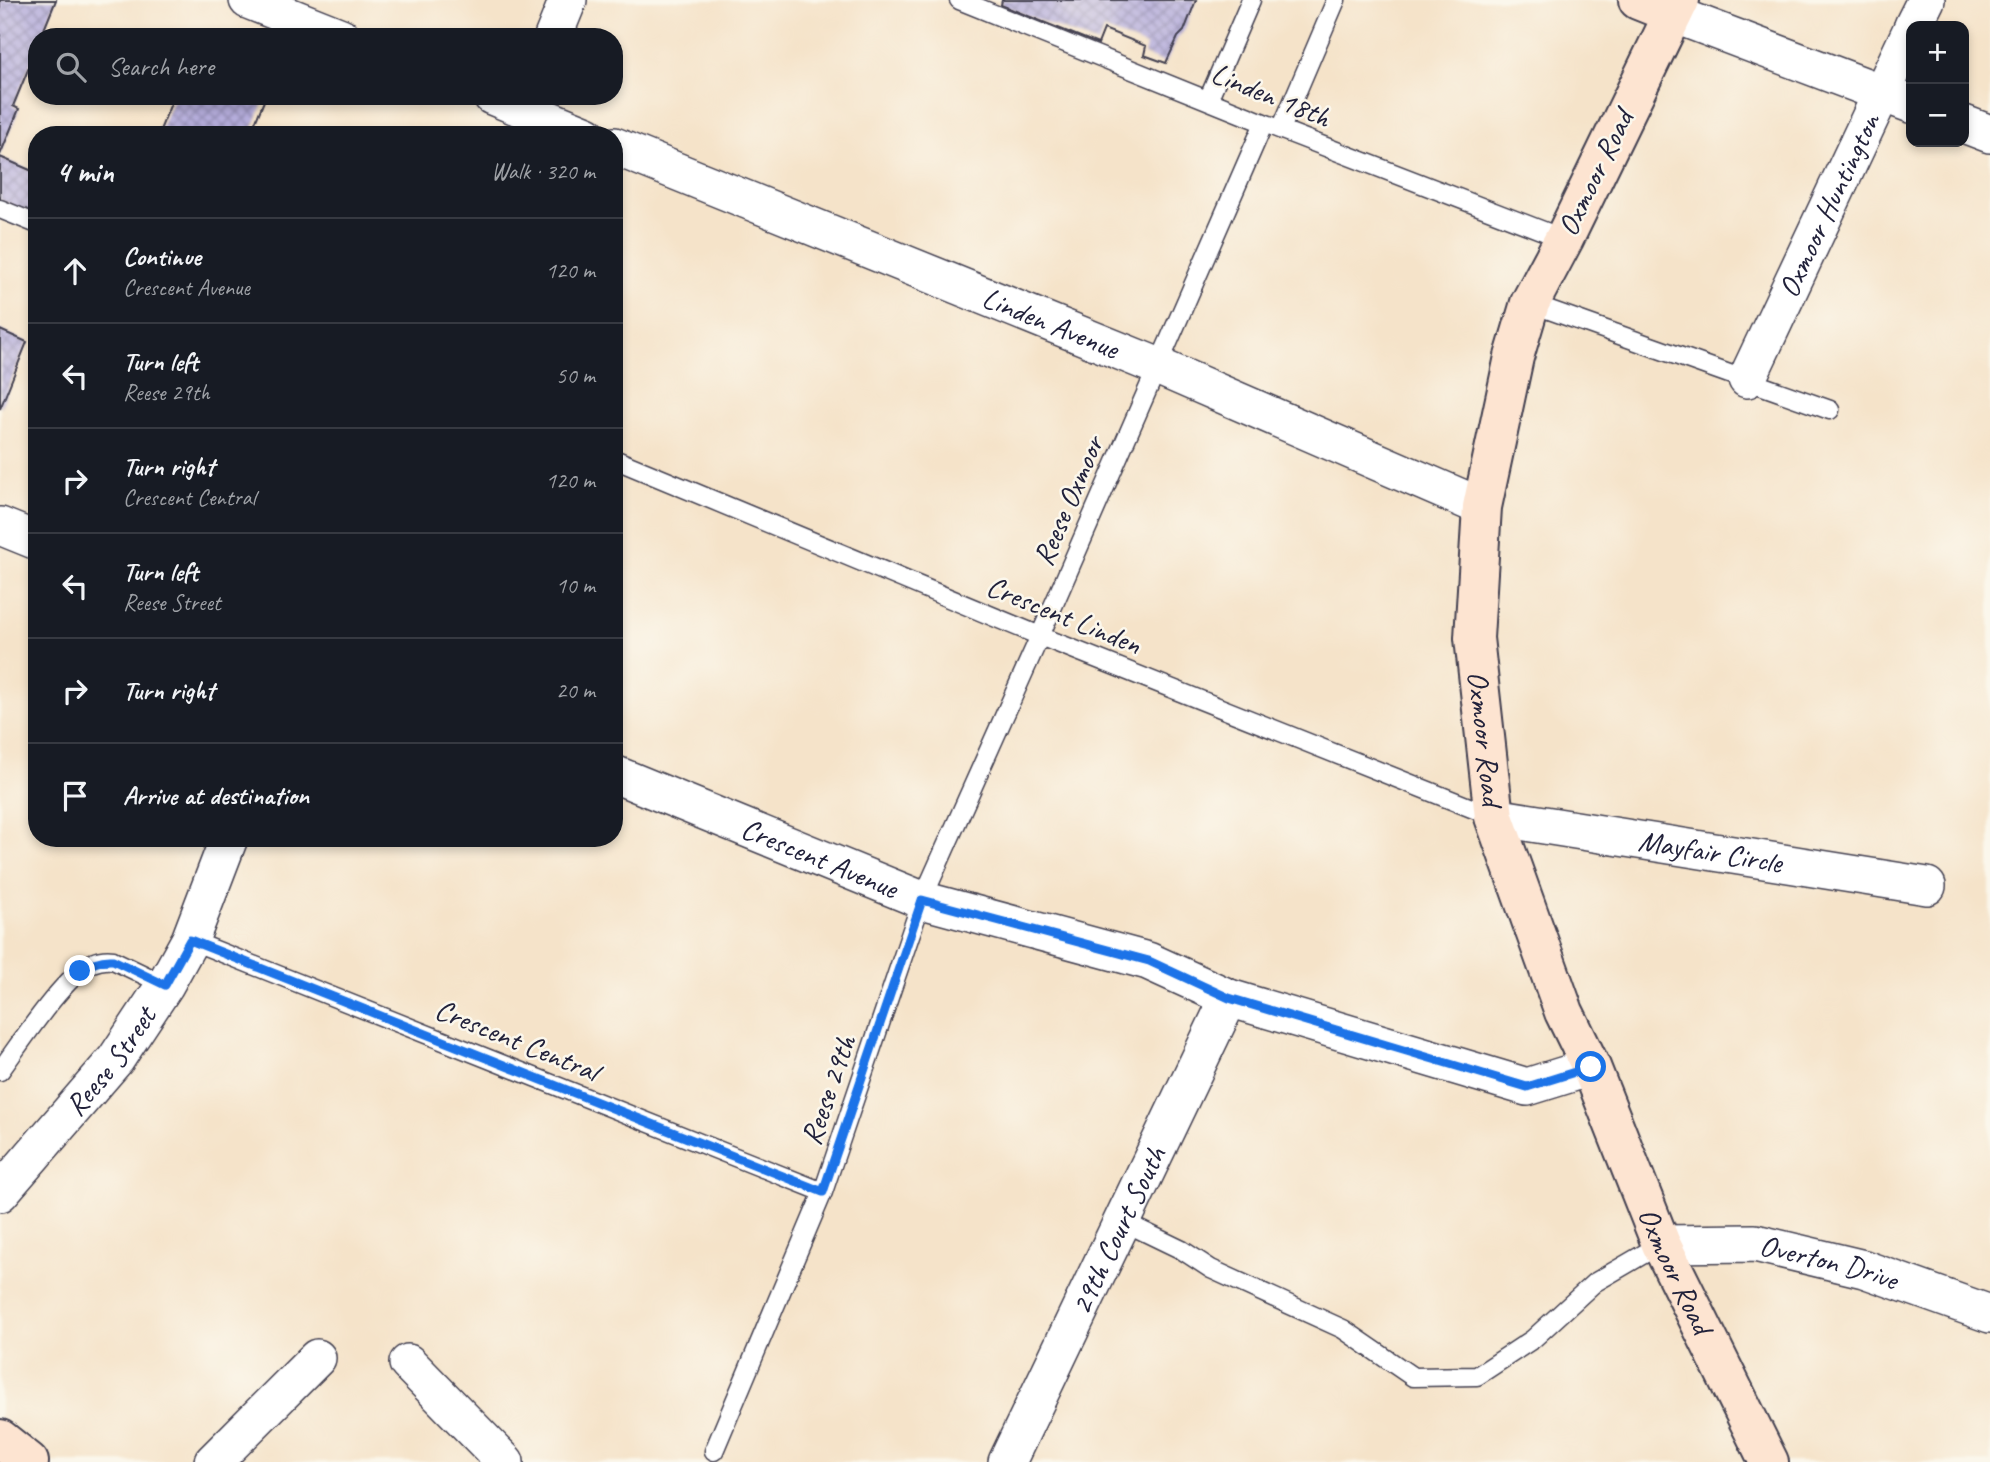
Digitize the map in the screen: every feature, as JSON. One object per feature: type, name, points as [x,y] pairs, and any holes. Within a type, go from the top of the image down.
[{"type":"main road","name":"Oxmoor Road","points":[[1664,5],[1564,239],[1530,303],[1514,357],[1482,507],[1474,638],[1494,817],[1564,1012],[1591,1067],[1661,1244],[1769,1462]]},
{"type":"main road","points":[[0,1439],[29,1462]]},
{"type":"street","points":[[248,0],[318,28]]},
{"type":"street","points":[[557,28],[568,0]]},
{"type":"street","name":"Oxmoor Huntington","points":[[1916,21],[1926,0]]},
{"type":"street","points":[[1664,5],[1896,99]]},
{"type":"street","name":"Oxmoor Huntington","points":[[1747,379],[1896,99],[1906,55]]},
{"type":"street","points":[[514,109],[562,126]]},
{"type":"street","points":[[1969,126],[1990,134]]},
{"type":"street","name":"Linden Avenue","points":[[623,150],[1157,366],[1482,507]]},
{"type":"street","points":[[0,526],[28,537]]},
{"type":"street","name":"Crescent Avenue","points":[[623,778],[922,900],[1149,961],[1229,998],[1527,1087],[1591,1067]]},
{"type":"street","name":"Mayfair Circle","points":[[1494,817],[1927,886]]},
{"type":"street","name":"Reese Street","points":[[0,1193],[116,1059],[165,985],[190,940],[226,847]]},
{"type":"street","name":"29th Court South","points":[[1007,1462],[1229,998]]},
{"type":"street","name":"Overton Drive","points":[[1661,1244],[1755,1243],[1864,1269],[1990,1314]]},
{"type":"street","points":[[212,1462],[317,1358]]},
{"type":"street","points":[[408,1363],[505,1462]]},
{"type":"lane","name":"Linden 18th","points":[[959,0],[1564,239]]},
{"type":"lane","points":[[1208,100],[1251,0]]},
{"type":"lane","name":"Reese Oxmoor","points":[[922,900],[1157,366],[1336,0]]},
{"type":"lane","points":[[0,209],[28,220]]},
{"type":"lane","points":[[1530,303],[1830,410]]},
{"type":"lane","name":"Crescent Linden","points":[[623,463],[1040,636],[1494,817]]},
{"type":"lane","name":"Reese 29th","points":[[714,1451],[823,1192],[922,900]]},
{"type":"lane","name":"Crescent Central","points":[[190,940],[823,1192]]},
{"type":"lane","points":[[0,1071],[53,1000],[80,971],[92,964],[104,959],[113,960],[165,985]]},
{"type":"lane","points":[[1122,1222],[1182,1250],[1211,1269],[1343,1329],[1413,1377],[1477,1376],[1533,1339],[1594,1283],[1661,1244]]},
{"type":"building","points":[[0,0],[56,0],[45,28],[28,28],[28,70],[13,106],[19,109],[0,155]]},
{"type":"building","points":[[1002,0],[1196,0],[1184,31],[1178,37],[1166,63],[1144,55],[1146,46],[1104,29],[1098,44],[1001,5]]},
{"type":"building","points":[[170,105],[262,105],[254,126],[162,126]]},
{"type":"building","points":[[0,157],[28,169],[28,211],[0,200]]},
{"type":"building","points":[[0,330],[27,342],[0,409]]},
{"type":"route","points":[[80,971],[104,959],[113,960],[165,985],[190,940],[823,1192],[922,900],[1149,961],[1229,998],[1527,1087],[1591,1067]]}]
